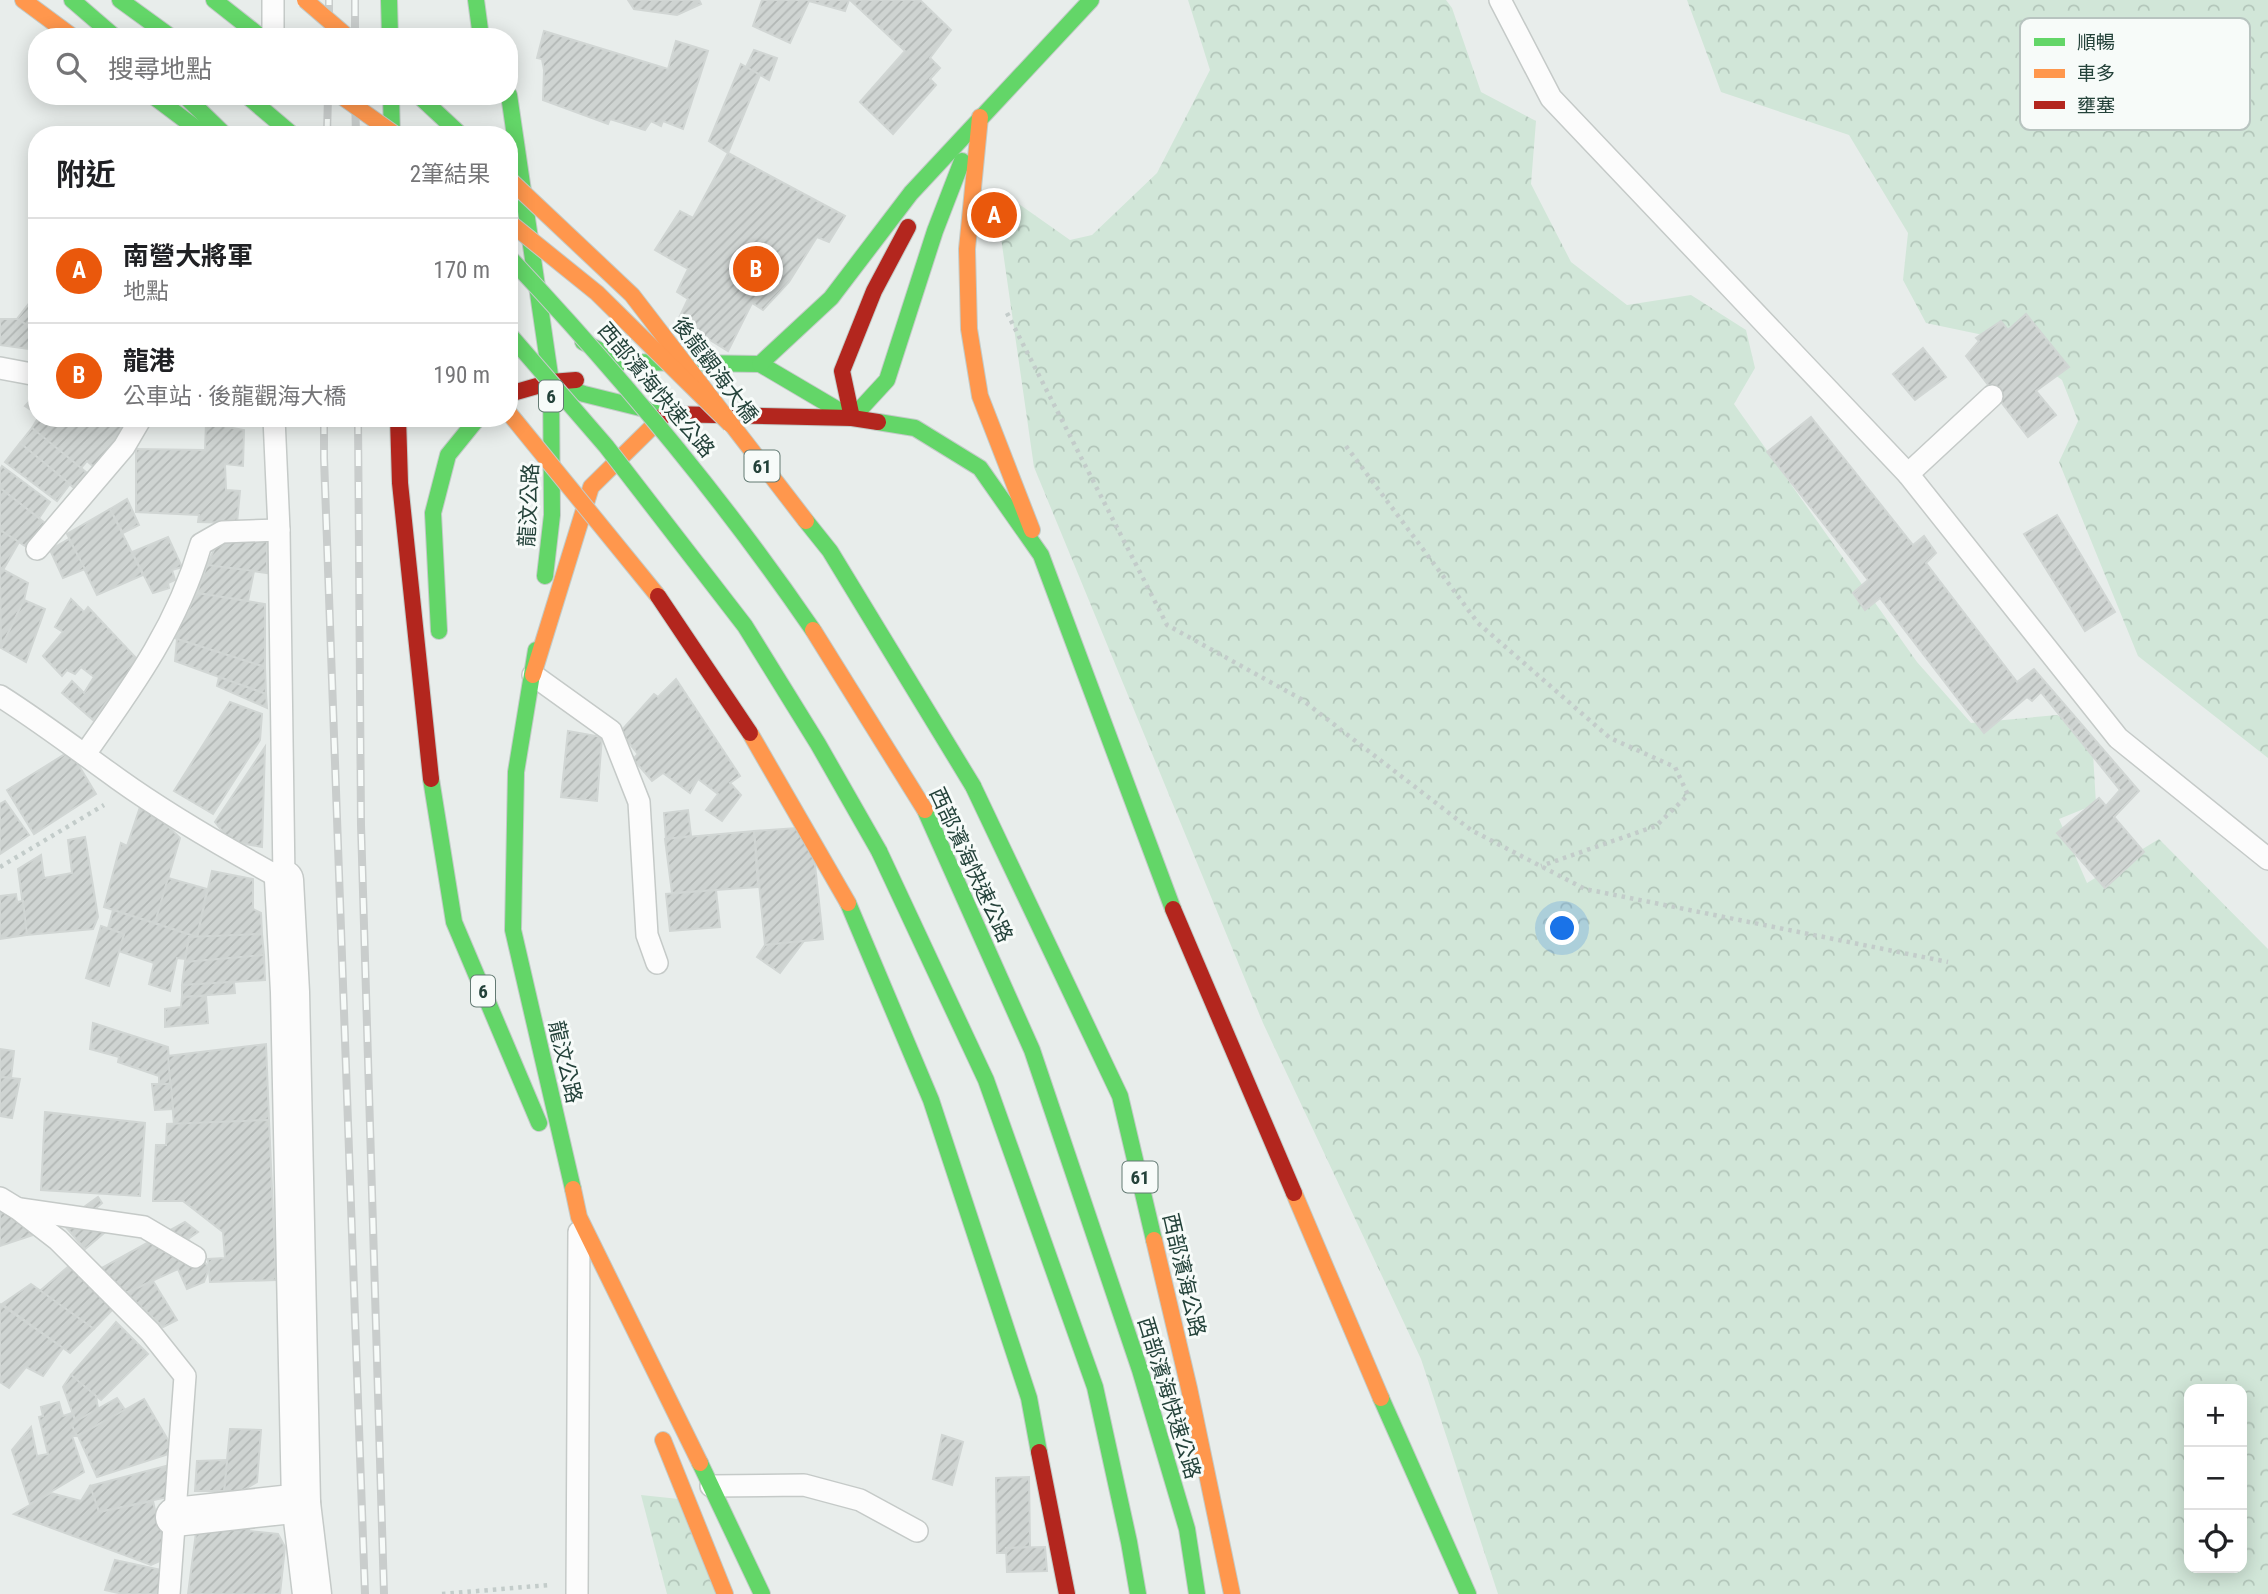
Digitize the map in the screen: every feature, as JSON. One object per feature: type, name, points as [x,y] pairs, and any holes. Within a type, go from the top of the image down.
[{"type":"main road","points":[[23,0],[61,28]]},
{"type":"main road","points":[[72,0],[105,28]]},
{"type":"main road","points":[[120,0],[159,28]]},
{"type":"main road","points":[[214,0],[250,28]]},
{"type":"main road","points":[[305,0],[338,28]]},
{"type":"main road","points":[[389,0],[390,28]]},
{"type":"main road","points":[[476,0],[480,28]]},
{"type":"main road","points":[[518,391],[551,382],[760,364],[831,298],[911,193],[1091,0]]},
{"type":"main road","points":[[165,105],[193,126]]},
{"type":"main road","points":[[194,105],[216,126]]},
{"type":"main road","points":[[258,105],[282,126]]},
{"type":"main road","points":[[345,105],[370,126]]},
{"type":"main road","points":[[353,105],[382,126]]},
{"type":"main road","points":[[392,105],[393,126]]},
{"type":"main road","points":[[429,105],[451,126]]},
{"type":"main road","name":"龍汶公路","points":[[510,105],[513,126]]},
{"type":"main road","points":[[852,418],[887,380],[935,231],[980,117]]},
{"type":"main road","points":[[852,418],[842,371],[874,291],[915,214],[980,117]]},
{"type":"main road","points":[[980,117],[967,249],[969,329],[980,396],[1162,883],[1410,1465],[1468,1594]]},
{"type":"main road","points":[[512,119],[514,126]]},
{"type":"main road","points":[[518,143],[556,298],[585,344],[624,362],[760,364],[852,418]]},
{"type":"main road","name":"龍汶公路","points":[[518,159],[551,382],[552,515],[533,675],[516,772],[513,930],[579,1217]]},
{"type":"main road","name":"後龍觀海大橋","points":[[518,187],[632,295],[830,551],[973,786]]},
{"type":"main road","points":[[518,229],[597,293],[730,424]]},
{"type":"main road","name":"西部濱海快速公路","points":[[518,266],[578,329],[671,438],[761,555],[814,631],[925,810],[1032,1050],[1140,1370],[1187,1529],[1197,1594]]},
{"type":"main road","points":[[518,281],[551,382]]},
{"type":"main road","points":[[518,344],[606,446],[745,626],[818,744],[879,851],[986,1080],[1095,1387],[1138,1594]]},
{"type":"main road","points":[[551,382],[584,394],[665,414],[852,418],[915,428],[980,468],[1041,555]]},
{"type":"main road","points":[[533,675],[592,487],[665,414]]},
{"type":"main road","points":[[518,424],[667,607],[744,724],[848,903],[930,1100],[1029,1398],[1067,1594]]},
{"type":"main road","name":"龍汶公路","points":[[398,427],[400,483],[427,754],[454,922],[579,1217]]},
{"type":"main road","points":[[427,754],[440,626],[433,513],[448,455],[471,427]]},
{"type":"main road","name":"西部濱海公路","points":[[973,786],[1121,1096],[1189,1388],[1232,1594]]},
{"type":"main road","points":[[579,1217],[628,1351]]},
{"type":"main road","points":[[579,1217],[762,1594]]},
{"type":"main road","points":[[657,1426],[725,1594]]},
{"type":"street","points":[[284,880],[290,992],[301,1503],[312,1594]]},
{"type":"street","points":[[175,1517],[301,1503]]},
{"type":"lane","points":[[273,0],[273,28]]},
{"type":"lane","points":[[1500,0],[1551,98],[1908,474],[2118,737],[2268,859]]},
{"type":"lane","points":[[273,105],[273,126]]},
{"type":"lane","points":[[0,368],[28,373]]},
{"type":"lane","points":[[1908,474],[1992,396]]},
{"type":"lane","points":[[37,549],[124,447],[136,427]]},
{"type":"lane","points":[[0,695],[201,834],[284,880],[279,530],[274,427]]},
{"type":"lane","points":[[85,754],[134,686],[172,622],[192,577],[201,544],[222,532],[279,530]]},
{"type":"lane","points":[[533,675],[611,731],[639,802],[647,935],[657,963]]},
{"type":"lane","points":[[9,1203],[144,1227],[195,1257]]},
{"type":"lane","points":[[9,1203],[58,1240],[150,1332],[185,1376],[169,1594]]},
{"type":"lane","points":[[578,1588],[579,1217]]},
{"type":"lane","points":[[711,1486],[804,1485],[860,1500],[917,1531]]},
{"type":"path","points":[[1001,303],[1061,414],[1167,625],[1301,699],[1471,830],[1585,889],[1948,962]]},
{"type":"path","points":[[1346,446],[1478,623],[1610,738],[1675,767],[1688,794],[1656,826],[1541,866]]},
{"type":"path","points":[[0,867],[132,788]]},
{"type":"path","points":[[442,1594],[578,1588]]},
{"type":"green space","points":[[1188,0],[1446,0],[1452,8],[1481,92],[1536,121],[1531,184],[1571,262],[1627,305],[1691,295],[1746,330],[1755,368],[1734,404],[1917,662],[1971,723],[2057,715],[2092,737],[2096,804],[2059,819],[2087,883],[2159,839],[2268,949],[2268,1594],[1498,1594],[1421,1359],[1263,1023],[1034,467],[998,217],[1013,200],[1070,240],[1092,235],[1157,173],[1210,70]]},
{"type":"green space","points":[[1687,0],[2268,0],[2268,758],[2138,656],[2059,462],[2078,421],[2062,380],[2007,340],[1926,323],[1903,280],[1908,233],[1849,135],[1721,92]]},
{"type":"green space","points":[[641,1495],[679,1499],[719,1594],[667,1594]]},
{"type":"building","points":[[628,0],[699,0],[701,4],[677,15],[634,9]]},
{"type":"building","points":[[762,0],[849,0],[845,11],[809,1],[790,43],[753,26]]},
{"type":"building","points":[[850,0],[920,0],[951,30],[930,58],[940,68],[930,79],[936,85],[893,134],[860,102],[905,51]]},
{"type":"building","points":[[544,31],[668,69],[676,41],[708,51],[683,129],[663,121],[661,126],[651,121],[645,130],[610,119],[608,124],[543,100],[544,70],[542,59],[537,58]]},
{"type":"building","points":[[754,50],[777,58],[769,80],[746,67]]},
{"type":"building","points":[[741,64],[760,75],[728,153],[709,141]]},
{"type":"building","points":[[728,153],[845,216],[829,242],[817,237],[789,282],[763,310],[752,303],[728,351],[678,320],[688,299],[677,292],[688,269],[655,250],[680,211],[693,218]]},
{"type":"building","points":[[28,305],[28,326],[17,319]]},
{"type":"building","points":[[2026,314],[2069,367],[2036,391],[2056,415],[2028,437],[1966,356],[1979,341],[1976,338],[2001,321],[2008,330]]},
{"type":"building","points":[[0,319],[17,319],[28,326],[28,349],[0,345]]},
{"type":"building","points":[[1923,348],[1946,377],[1915,400],[1893,374]]},
{"type":"building","points":[[1811,417],[1913,545],[1924,536],[1936,553],[1926,563],[2017,682],[2034,669],[2139,791],[2114,817],[2144,852],[2105,888],[2057,833],[2099,798],[2106,806],[2120,790],[2041,692],[2032,701],[2027,697],[1984,733],[1880,598],[1865,610],[1853,593],[1868,580],[1767,452]]},
{"type":"building","points":[[131,427],[95,468],[87,461],[81,468],[32,428]]},
{"type":"building","points":[[206,427],[244,430],[243,466],[225,464],[226,490],[240,491],[237,523],[198,522],[199,515],[136,512],[136,449],[205,450]]},
{"type":"building","points":[[32,428],[86,472],[73,487],[20,443]]},
{"type":"building","points":[[20,443],[70,484],[57,501],[5,462]]},
{"type":"building","points":[[2,466],[50,502],[39,518],[0,488]]},
{"type":"building","points":[[0,488],[45,523],[28,548],[0,530]]},
{"type":"building","points":[[127,499],[139,525],[123,533],[110,509]]},
{"type":"building","points":[[110,509],[143,575],[97,595],[67,534]]},
{"type":"building","points":[[2057,515],[2115,612],[2085,631],[2024,534]]},
{"type":"building","points":[[0,530],[19,542],[3,570],[0,568]]},
{"type":"building","points":[[168,537],[182,567],[172,570],[175,580],[168,583],[169,588],[153,593],[132,552]]},
{"type":"building","points":[[267,537],[267,573],[207,565],[219,539]]},
{"type":"building","points":[[69,539],[85,569],[63,578],[50,550]]},
{"type":"building","points":[[207,565],[254,571],[248,601],[197,593]]},
{"type":"building","points":[[0,568],[28,583],[24,600],[1,648]]},
{"type":"building","points":[[197,593],[265,604],[265,667],[174,638]]},
{"type":"building","points":[[71,599],[84,612],[88,607],[138,660],[93,720],[62,693],[72,681],[84,693],[94,677],[81,667],[75,674],[67,670],[62,676],[43,656],[63,632],[55,627]]},
{"type":"building","points":[[24,600],[45,609],[26,662],[1,648]]},
{"type":"building","points":[[177,639],[265,667],[266,694],[175,661]]},
{"type":"building","points":[[219,677],[266,694],[267,708],[217,686]]},
{"type":"building","points":[[676,679],[740,776],[730,783],[741,795],[722,821],[706,810],[718,794],[698,779],[690,793],[663,773],[652,781],[633,759],[638,754],[620,732],[654,694],[658,697]]},
{"type":"building","points":[[230,702],[262,714],[260,740],[213,814],[174,791]]},
{"type":"building","points":[[568,731],[602,737],[597,801],[561,797]]},
{"type":"building","points":[[265,747],[262,847],[230,841],[215,822]]},
{"type":"building","points":[[70,751],[96,794],[34,834],[7,790]]},
{"type":"building","points":[[5,801],[29,835],[0,854],[0,804]]},
{"type":"building","points":[[142,801],[180,838],[155,923],[104,907],[121,843],[127,846]]},
{"type":"building","points":[[688,810],[691,836],[666,839],[664,813]]},
{"type":"building","points":[[811,827],[823,939],[765,945],[754,831]]},
{"type":"building","points":[[754,831],[758,887],[672,893],[665,839]]},
{"type":"building","points":[[85,837],[98,917],[93,929],[27,935],[18,869],[41,855],[44,878],[72,873],[68,840]]},
{"type":"building","points":[[212,871],[253,879],[253,909],[261,913],[262,934],[197,937]]},
{"type":"building","points":[[168,878],[207,889],[197,937],[155,923]]},
{"type":"building","points":[[716,890],[720,927],[670,931],[666,894]]},
{"type":"building","points":[[16,894],[17,902],[23,901],[27,935],[0,939],[0,896]]},
{"type":"building","points":[[113,910],[197,937],[189,937],[185,959],[177,958],[170,991],[149,984],[154,963],[119,951],[124,934],[108,928]]},
{"type":"building","points":[[101,926],[124,934],[109,986],[86,978]]},
{"type":"building","points":[[262,934],[264,955],[185,962],[189,937]]},
{"type":"building","points":[[804,941],[780,973],[757,957],[765,945]]},
{"type":"building","points":[[264,955],[265,980],[182,985],[185,962]]},
{"type":"building","points":[[234,982],[235,993],[182,997],[182,985]]},
{"type":"building","points":[[206,996],[208,1023],[165,1027],[165,1009],[181,1007],[182,997]]},
{"type":"building","points":[[93,1023],[168,1047],[171,1084],[159,1084],[159,1076],[118,1062],[119,1057],[90,1049]]},
{"type":"building","points":[[266,1044],[269,1120],[174,1124],[168,1056]]},
{"type":"building","points":[[0,1049],[14,1051],[11,1078],[0,1077]]},
{"type":"building","points":[[0,1077],[20,1079],[12,1118],[0,1116]]},
{"type":"building","points":[[152,1084],[171,1084],[173,1109],[155,1110]]},
{"type":"building","points":[[45,1112],[145,1123],[140,1196],[41,1190]]},
{"type":"building","points":[[269,1120],[276,1280],[210,1282],[208,1259],[225,1258],[223,1232],[183,1201],[153,1201],[156,1145],[166,1145],[167,1124]]},
{"type":"building","points":[[98,1197],[102,1203],[89,1214],[104,1233],[85,1249],[50,1209],[57,1204],[70,1217]]},
{"type":"building","points":[[4,1209],[8,1216],[13,1214],[33,1235],[0,1246],[0,1210]]},
{"type":"building","points":[[185,1222],[198,1232],[188,1239],[209,1268],[204,1282],[187,1289],[178,1269],[126,1293],[100,1269]]},
{"type":"building","points":[[70,1265],[114,1308],[94,1329],[40,1291]]},
{"type":"building","points":[[153,1281],[177,1320],[163,1327],[126,1293]]},
{"type":"building","points":[[31,1284],[94,1329],[70,1353],[2,1304]]},
{"type":"building","points":[[0,1304],[63,1348],[43,1376],[26,1367],[9,1388],[0,1382]]},
{"type":"building","points":[[116,1322],[148,1354],[101,1400],[71,1375]]},
{"type":"building","points":[[71,1375],[96,1396],[98,1409],[76,1422],[63,1387]]},
{"type":"building","points":[[117,1398],[125,1410],[77,1436],[71,1424]]},
{"type":"building","points":[[144,1399],[175,1452],[97,1477],[78,1436]]},
{"type":"building","points":[[59,1402],[63,1416],[72,1413],[76,1422],[71,1424],[77,1436],[72,1436],[84,1472],[30,1504],[12,1450],[31,1427],[37,1456],[48,1454],[39,1417],[43,1416],[41,1407]]},
{"type":"building","points":[[230,1429],[261,1430],[257,1482],[240,1492],[224,1491]]},
{"type":"building","points":[[942,1435],[963,1442],[952,1485],[933,1479]]},
{"type":"building","points":[[227,1460],[224,1491],[195,1491],[197,1461]]},
{"type":"building","points":[[177,1463],[177,1495],[99,1512],[90,1486]]},
{"type":"building","points":[[1029,1477],[1030,1547],[1006,1548],[1006,1553],[997,1553],[996,1478]]},
{"type":"building","points":[[90,1486],[99,1512],[153,1501],[158,1524],[175,1527],[173,1555],[151,1565],[14,1514],[51,1493],[81,1501]]},
{"type":"building","points":[[250,1519],[249,1531],[278,1534],[285,1547],[280,1594],[188,1594],[197,1525]]},
{"type":"building","points":[[1045,1547],[1047,1571],[1007,1572],[1006,1548]]},
{"type":"building","points":[[115,1560],[166,1571],[162,1594],[123,1594],[105,1590]]},
{"type":"railway","points":[[329,0],[329,28]]},
{"type":"railway","points":[[355,0],[355,28]]},
{"type":"railway","points":[[327,126],[328,105]]},
{"type":"railway","points":[[355,105],[356,126]]},
{"type":"railway","points":[[324,427],[365,1594]]},
{"type":"railway","points":[[358,427],[361,825],[384,1594]]},
{"type":"traffic: fast","points":[[72,0],[105,28]]},
{"type":"traffic: fast","points":[[120,0],[159,28]]},
{"type":"traffic: fast","points":[[214,0],[250,28]]},
{"type":"traffic: fast","points":[[389,0],[390,28]]},
{"type":"traffic: fast","points":[[476,0],[480,28]]},
{"type":"traffic: fast","points":[[760,364],[831,298],[911,193],[1091,0]]},
{"type":"traffic: fast","points":[[165,105],[193,126]]},
{"type":"traffic: fast","points":[[194,105],[216,126]]},
{"type":"traffic: fast","points":[[258,105],[282,126]]},
{"type":"traffic: fast","points":[[391,105],[392,126]]},
{"type":"traffic: fast","points":[[429,105],[451,126]]},
{"type":"traffic: fast","points":[[510,105],[514,126]]},
{"type":"traffic: fast","points":[[518,156],[551,382],[552,515],[545,576]]},
{"type":"traffic: fast","points":[[852,418],[887,380],[935,231],[962,161]]},
{"type":"traffic: fast","points":[[518,267],[591,346],[668,438],[743,532],[813,630]]},
{"type":"traffic: fast","points":[[583,342],[623,362],[760,364],[850,417]]},
{"type":"traffic: fast","points":[[518,344],[606,446],[745,626],[818,744],[879,851]]},
{"type":"traffic: fast","points":[[547,369],[551,382],[584,394],[665,414]]},
{"type":"traffic: fast","points":[[878,422],[915,428],[980,468],[1041,555],[1173,909]]},
{"type":"traffic: fast","points":[[439,631],[433,513],[448,455],[471,427]]},
{"type":"traffic: fast","points":[[806,521],[830,551],[973,786]]},
{"type":"traffic: fast","points":[[536,650],[516,772],[513,930],[573,1189]]},
{"type":"traffic: fast","points":[[431,779],[454,922],[539,1123]]},
{"type":"traffic: fast","points":[[973,786],[1120,1096],[1154,1240]]},
{"type":"traffic: fast","points":[[925,810],[1032,1050],[1140,1370],[1187,1529],[1197,1594]]},
{"type":"traffic: fast","points":[[879,851],[986,1080],[1095,1387],[1138,1594]]},
{"type":"traffic: fast","points":[[848,903],[931,1100],[1029,1398],[1039,1452]]},
{"type":"traffic: fast","points":[[1381,1398],[1468,1594]]},
{"type":"traffic: fast","points":[[700,1463],[762,1594]]},
{"type":"traffic: slow","points":[[23,0],[61,28]]},
{"type":"traffic: slow","points":[[305,0],[338,28]]},
{"type":"traffic: slow","points":[[354,105],[383,126]]},
{"type":"traffic: slow","points":[[980,117],[967,249],[969,329],[980,396],[1032,530]]},
{"type":"traffic: slow","points":[[518,187],[632,295],[806,521]]},
{"type":"traffic: slow","points":[[518,229],[597,293],[730,424]]},
{"type":"traffic: slow","points":[[533,675],[591,487],[656,423]]},
{"type":"traffic: slow","points":[[518,424],[658,596]]},
{"type":"traffic: slow","points":[[813,630],[925,810]]},
{"type":"traffic: slow","points":[[750,733],[848,903]]},
{"type":"traffic: slow","points":[[573,1189],[579,1217],[700,1463]]},
{"type":"traffic: slow","points":[[1294,1193],[1381,1398]]},
{"type":"traffic: slow","points":[[1154,1240],[1189,1388],[1232,1594]]},
{"type":"traffic: slow","points":[[663,1440],[725,1594]]},
{"type":"traffic: jam","points":[[852,418],[842,371],[874,291],[908,227]]},
{"type":"traffic: jam","points":[[518,391],[551,382],[576,380]]},
{"type":"traffic: jam","points":[[656,423],[665,414],[852,418],[878,422]]},
{"type":"traffic: jam","points":[[398,427],[400,483],[431,779]]},
{"type":"traffic: jam","points":[[658,596],[750,733]]},
{"type":"traffic: jam","points":[[1173,909],[1294,1193]]},
{"type":"traffic: jam","points":[[1039,1452],[1067,1594]]},
{"type":"place","name":"南營大將軍","points":[[994,215]]},
{"type":"place","name":"龍港","points":[[756,269]]}]
